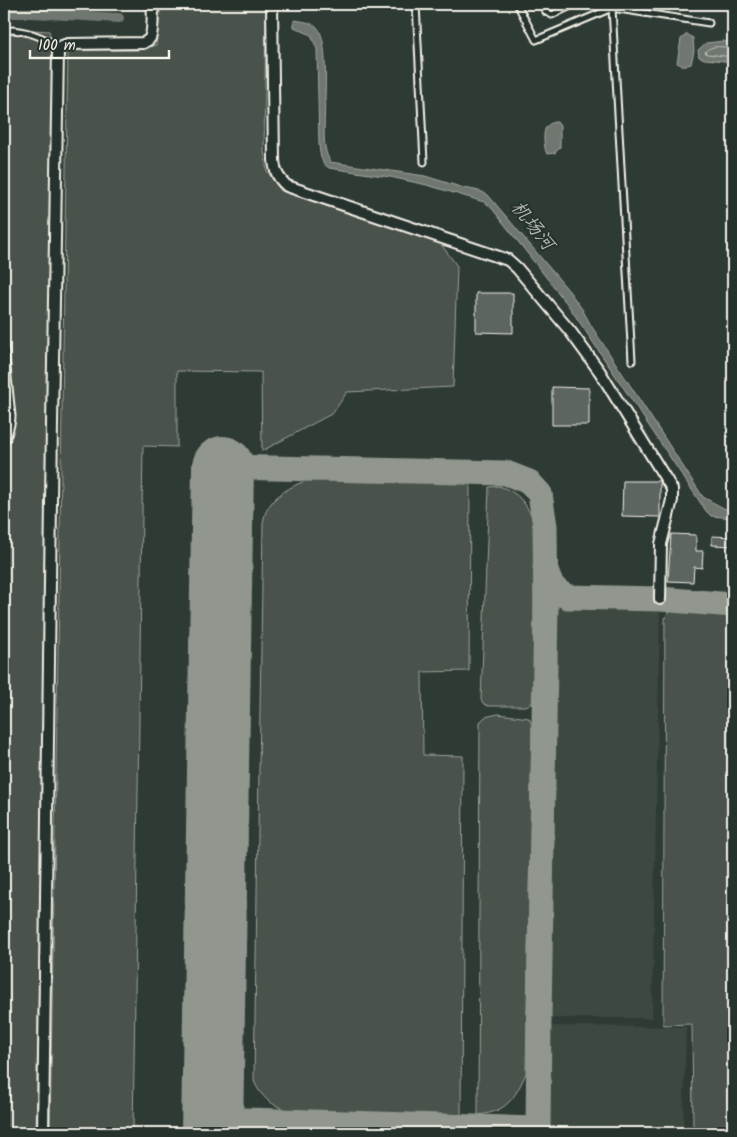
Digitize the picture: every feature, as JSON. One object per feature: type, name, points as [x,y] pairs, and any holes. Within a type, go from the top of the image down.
[{"type":"street","points":[[43,1133],[58,50],[68,44],[148,41],[151,32],[152,4]]},
{"type":"street","points":[[272,4],[274,171],[287,186],[508,260],[517,268],[570,331],[600,372],[672,489],[672,500],[661,544],[660,599]]},
{"type":"lane","points":[[416,4],[424,162]]},
{"type":"lane","points":[[517,4],[536,40],[612,8],[709,24]]},
{"type":"lane","points":[[542,4],[546,12],[552,15],[575,4]]},
{"type":"lane","points":[[612,8],[632,362]]},
{"type":"lane","points":[[4,30],[35,35],[60,48]]},
{"type":"lane","points":[[4,338],[12,416],[12,424],[4,445]]},
{"type":"shaded area","points":[[161,4],[266,4],[264,151],[267,171],[281,191],[441,244],[457,266],[453,387],[347,392],[333,413],[262,451],[261,372],[177,371],[177,447],[143,446],[133,1133],[50,1133],[68,50],[138,50],[156,45]]},
{"type":"shaded area","points":[[4,28],[49,31],[55,53],[36,1133],[4,1133]]},
{"type":"shaded area","points":[[470,479],[469,671],[422,672],[423,755],[463,756],[461,1116],[289,1111],[268,1100],[260,1092],[254,1081],[263,523],[265,515],[271,503],[279,495],[305,481]]},
{"type":"shaded area","points":[[499,486],[506,488],[521,499],[534,521],[534,698],[532,703],[526,706],[488,706],[481,700],[489,487]]},
{"type":"shaded area","points":[[546,605],[660,609],[652,1018],[539,1018]]},
{"type":"shaded area","points":[[675,610],[733,614],[733,1133],[693,1133],[692,1024],[663,1025],[665,618],[668,613]]},
{"type":"shaded area","points":[[498,714],[529,718],[532,725],[526,1073],[518,1090],[509,1102],[496,1111],[478,1115],[480,722],[485,717]]},
{"type":"shaded area","points":[[547,1026],[686,1027],[683,1133],[548,1133]]},
{"type":"water","points":[[294,20],[316,26],[321,35],[325,65],[324,136],[325,149],[330,162],[425,176],[480,191],[488,195],[582,309],[703,497],[733,512],[733,518],[711,516],[706,511],[568,305],[490,206],[484,202],[427,185],[390,177],[329,168],[324,163],[321,158],[319,144],[317,49],[311,35],[294,27]]},
{"type":"water","points":[[687,34],[693,38],[694,51],[691,64],[684,66],[677,63],[681,39]]},
{"type":"water","points":[[724,41],[733,44],[733,62],[699,57],[698,50],[706,43]]},
{"type":"water","points":[[557,122],[560,126],[560,147],[555,153],[547,154],[544,144],[544,132],[547,126]]},
{"type":"building","points":[[476,293],[513,293],[513,333],[476,332]]},
{"type":"building","points":[[552,387],[589,388],[589,425],[552,425]]},
{"type":"building","points":[[623,481],[659,481],[660,517],[622,516]]},
{"type":"building","points":[[671,534],[696,535],[696,551],[703,551],[702,568],[694,567],[693,582],[668,581]]},
{"type":"building","points":[[712,536],[733,537],[733,546],[712,545]]},
{"type":"waterway","name":"机场河","points":[[4,13],[119,18]]},
{"type":"taxiway","points":[[223,467],[506,473],[529,482],[540,494],[545,526],[546,605],[538,1133]]},
{"type":"taxiway","points":[[545,567],[552,585],[568,597],[660,599],[733,605]]},
{"type":"taxiway","points":[[212,1119],[538,1129],[539,1133]]},
{"type":"runway","points":[[212,1133],[223,467]]}]
